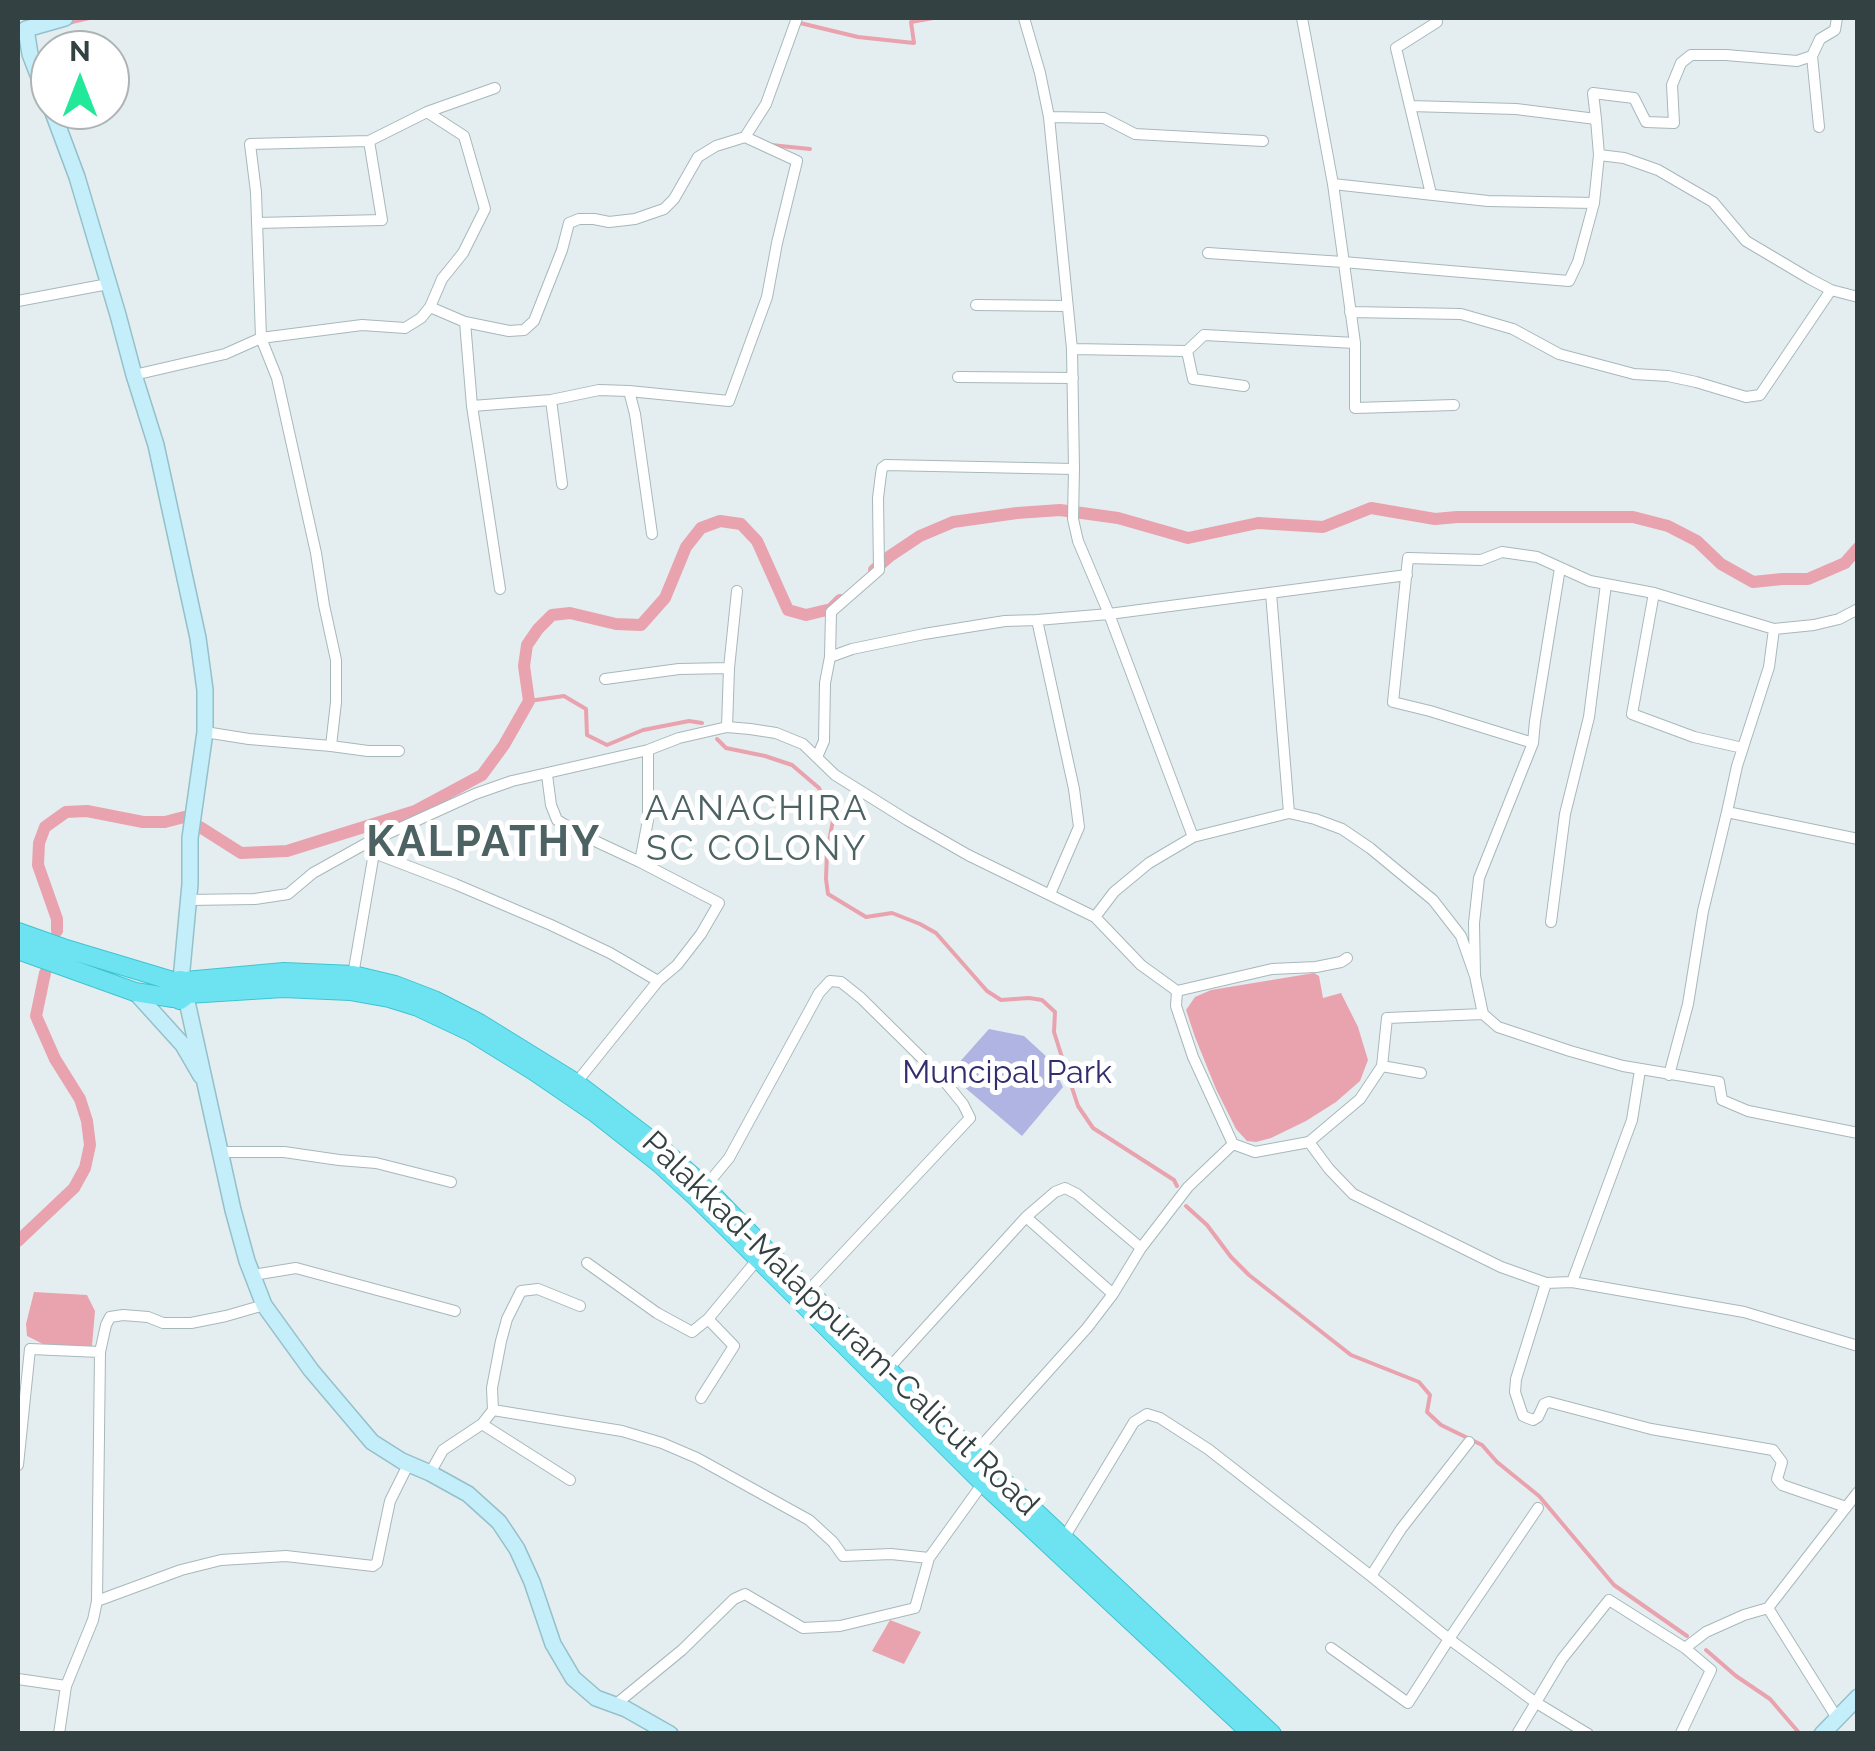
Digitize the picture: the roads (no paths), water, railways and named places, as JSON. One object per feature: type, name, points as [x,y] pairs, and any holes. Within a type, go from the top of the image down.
[{"type":"highway","name":"Palakkad-Malappuram-Calicut Road","points":[[18,932],[181,988],[350,990],[404,1003],[453,1024],[534,1071],[660,1164],[983,1483],[1252,1734]]},
{"type":"highway","name":"Palakkad-Malappuram-Calicut Road","points":[[18,950],[135,992],[284,972],[353,976],[395,985],[479,1022],[576,1083],[705,1186],[974,1454],[1272,1734]]},
{"type":"main road","points":[[24,56],[26,29],[64,18]]},
{"type":"main road","points":[[59,130],[77,177],[156,445],[198,638],[205,690],[205,732],[190,838],[181,988],[252,1275],[264,1305],[311,1370],[372,1442],[468,1494],[500,1522],[517,1549],[553,1644],[572,1678],[596,1698],[670,1734]]},
{"type":"main road","points":[[135,992],[183,1046],[208,1088]]},
{"type":"main road","points":[[1822,1734],[1858,1697]]},
{"type":"street","points":[[430,307],[465,322],[509,331],[524,330],[534,321],[568,224],[579,219],[608,222],[635,218],[664,209],[698,157],[716,146],[745,137],[766,104],[797,18]]},
{"type":"street","points":[[1024,18],[1050,117],[1072,349],[1073,520],[1193,837]]},
{"type":"street","points":[[1302,18],[1333,184],[1355,343],[1355,408],[1454,405]]},
{"type":"street","points":[[1819,127],[1812,56],[1820,39],[1835,30],[1837,18]]},
{"type":"street","points":[[1431,194],[1396,48],[1437,22]]},
{"type":"street","points":[[1208,253],[1569,281],[1594,204],[1599,155],[1593,93],[1634,98],[1646,122],[1674,123],[1672,85],[1680,63],[1691,55],[1798,61],[1812,56]]},
{"type":"street","points":[[331,746],[336,660],[284,412],[261,338],[250,144],[369,141],[427,112],[495,88]]},
{"type":"street","points":[[1410,106],[1596,118]]},
{"type":"street","points":[[134,375],[226,354],[261,338],[362,325],[405,328],[422,318],[485,209],[464,136],[427,112]]},
{"type":"street","points":[[1050,117],[1104,118],[1134,134],[1262,141]]},
{"type":"street","points":[[472,406],[551,400],[599,390],[730,401],[767,298],[797,161],[745,137]]},
{"type":"street","points":[[257,223],[382,220],[369,141]]},
{"type":"street","points":[[1599,155],[1624,158],[1658,170],[1713,202],[1746,241],[1831,290],[1858,298]]},
{"type":"street","points":[[1333,184],[1488,201],[1594,204]]},
{"type":"street","points":[[18,301],[108,284]]},
{"type":"street","points":[[1350,312],[1461,314],[1513,328],[1560,354],[1634,374],[1696,382],[1746,397],[1760,395],[1831,290]]},
{"type":"street","points":[[976,305],[1068,306]]},
{"type":"street","points":[[465,322],[472,406],[500,589]]},
{"type":"street","points":[[1072,349],[1187,351],[1204,335],[1355,343]]},
{"type":"street","points":[[1187,351],[1193,379],[1244,386]]},
{"type":"street","points":[[958,377],[1073,378]]},
{"type":"street","points":[[629,392],[652,534]]},
{"type":"street","points":[[551,400],[562,484]]},
{"type":"street","points":[[817,757],[824,742],[831,612],[879,570],[878,498],[882,468],[886,465],[1074,469]]},
{"type":"street","points":[[1533,743],[1394,702],[1408,558],[1481,560],[1502,552],[1537,557],[1590,580],[1654,592],[1774,629],[1826,622],[1857,610]]},
{"type":"street","points":[[1475,976],[1474,924],[1480,878],[1533,743],[1560,568]]},
{"type":"street","points":[[830,657],[924,634],[1005,621],[1110,614],[1407,575]]},
{"type":"street","points":[[1550,922],[1565,814],[1589,717],[1606,584]]},
{"type":"street","points":[[727,727],[736,591]]},
{"type":"street","points":[[1271,592],[1289,812]]},
{"type":"street","points":[[1654,592],[1632,714],[1694,737],[1743,748]]},
{"type":"street","points":[[1037,620],[1079,828],[1050,894]]},
{"type":"street","points":[[1669,1075],[1688,1004],[1703,911],[1743,748],[1768,667],[1774,629]]},
{"type":"street","points":[[605,679],[679,668],[730,668]]},
{"type":"street","points":[[188,900],[255,899],[288,894],[313,873],[370,849],[475,794],[512,781],[648,750],[727,727],[776,733],[803,744],[835,774],[908,820],[968,855],[1095,917],[1141,964],[1176,990],[1272,970],[1316,967],[1347,958]]},
{"type":"street","points":[[205,732],[399,752]]},
{"type":"street","points":[[640,862],[648,820],[648,750]]},
{"type":"street","points":[[547,775],[557,820],[718,902],[701,934],[677,965],[658,982],[576,1083]]},
{"type":"street","points":[[1095,917],[1114,892],[1149,863],[1193,837],[1289,812],[1342,829],[1433,900],[1461,936],[1483,1014],[1498,1027],[1570,1052],[1640,1070],[1719,1082],[1722,1100],[1748,1111],[1858,1134]]},
{"type":"street","points":[[1727,812],[1858,839]]},
{"type":"street","points":[[353,976],[370,849]]},
{"type":"street","points":[[370,849],[610,952],[658,982]]},
{"type":"street","points":[[705,1186],[730,1158],[819,994],[830,981],[841,982],[940,1077],[964,1104],[970,1118],[808,1291]]},
{"type":"street","points":[[1176,990],[1176,1006],[1193,1057],[1234,1144],[1255,1152],[1308,1142],[1360,1098],[1382,1066],[1387,1018],[1483,1014]]},
{"type":"street","points":[[1382,1066],[1421,1073]]},
{"type":"street","points":[[1572,1282],[1632,1120],[1640,1070]]},
{"type":"street","points":[[1308,1142],[1354,1194],[1501,1267],[1546,1283],[1572,1282],[1744,1312],[1858,1346]]},
{"type":"street","points":[[974,1454],[1096,1317],[1188,1186],[1234,1144]]},
{"type":"street","points":[[221,1152],[284,1152],[376,1162],[451,1182]]},
{"type":"street","points":[[888,1369],[1026,1217],[1055,1192],[1064,1188],[1077,1194],[1142,1248]]},
{"type":"street","points":[[1026,1217],[1113,1294]]},
{"type":"street","points":[[587,1263],[645,1305],[692,1332],[708,1319],[758,1260]]},
{"type":"street","points":[[252,1275],[296,1268],[455,1311]]},
{"type":"street","points":[[1546,1283],[1516,1379],[1515,1392],[1523,1416],[1533,1420],[1549,1402],[1652,1429],[1774,1450],[1782,1462],[1777,1479],[1782,1486],[1846,1507]]},
{"type":"street","points":[[430,1473],[443,1450],[482,1424],[493,1410],[492,1388],[501,1341],[521,1291],[538,1289],[580,1306]]},
{"type":"street","points":[[58,1734],[66,1686],[98,1601],[100,1352],[106,1325],[110,1317],[123,1314],[163,1323],[190,1323],[264,1305]]},
{"type":"street","points":[[701,1398],[734,1346],[708,1319]]},
{"type":"street","points":[[18,1349],[100,1352]]},
{"type":"street","points":[[18,1464],[30,1350]]},
{"type":"street","points":[[493,1410],[622,1432],[662,1443],[712,1465],[809,1520],[843,1556],[891,1554],[929,1558]]},
{"type":"street","points":[[1064,1538],[1134,1422],[1147,1414],[1160,1418],[1208,1449],[1534,1702],[1588,1734]]},
{"type":"street","points":[[482,1424],[570,1480]]},
{"type":"street","points":[[1372,1576],[1401,1529],[1469,1442]]},
{"type":"street","points":[[98,1601],[220,1560],[286,1556],[373,1566],[377,1563],[390,1501],[409,1463]]},
{"type":"street","points":[[615,1705],[682,1650],[734,1598],[745,1594],[803,1628],[840,1626],[915,1608],[929,1558],[983,1483]]},
{"type":"street","points":[[1685,1648],[1706,1632],[1768,1608],[1858,1492]]},
{"type":"street","points":[[1331,1648],[1408,1703],[1538,1508]]},
{"type":"street","points":[[1518,1734],[1562,1659],[1609,1600],[1685,1648],[1710,1670],[1681,1733]]},
{"type":"street","points":[[1768,1608],[1837,1718]]},
{"type":"street","points":[[18,1679],[66,1686]]},
{"type":"waterway","points":[[68,23],[89,18]]},
{"type":"waterway","points":[[800,23],[858,37],[914,43],[911,22],[933,18]]},
{"type":"waterway","points":[[771,145],[810,149]]},
{"type":"waterway","points":[[874,570],[920,536],[953,522],[1060,510],[1118,518],[1188,538],[1258,523],[1323,527],[1371,508],[1435,519],[1633,517],[1668,526],[1697,541],[1721,564],[1753,582],[1808,579],[1845,563],[1858,548]]},
{"type":"waterway","points":[[200,827],[241,853],[287,851],[415,811],[482,775],[529,701],[524,666],[527,645],[538,629],[552,615],[570,613],[616,624],[641,625],[665,598],[686,547],[701,528],[720,521],[741,524],[757,541],[788,610],[806,615],[831,609],[840,600]]},
{"type":"waterway","points":[[529,701],[564,696],[586,709],[587,735],[607,745],[643,730],[689,721],[702,723]]},
{"type":"waterway","points":[[717,739],[726,748],[792,765],[819,788],[833,820],[827,852],[828,894],[866,917],[892,913],[920,924],[936,933],[987,991],[1001,1000],[1042,1000],[1055,1012],[1054,1032],[1078,1106],[1093,1128],[1174,1180],[1177,1186]]},
{"type":"waterway","points":[[57,931],[57,919],[38,865],[39,843],[45,827],[66,812],[87,811],[143,822],[184,817]]},
{"type":"waterway","points":[[18,1241],[74,1188],[85,1168],[90,1145],[80,1099],[55,1059],[36,1016],[45,973]]},
{"type":"waterway","points":[[1186,1206],[1249,1275],[1351,1355],[1419,1382],[1430,1395],[1427,1412],[1441,1425],[1482,1445],[1539,1496],[1614,1585],[1687,1636]]},
{"type":"waterway","points":[[1706,1650],[1770,1699],[1800,1734]]},
{"type":"district","name":"AANACHIRA SC COLONY","points":[[757,829]]},
{"type":"district","name":"KALPATHY","points":[[484,843]]},
{"type":"park label","name":"Muncipal Park","points":[[1007,1073]]}]
